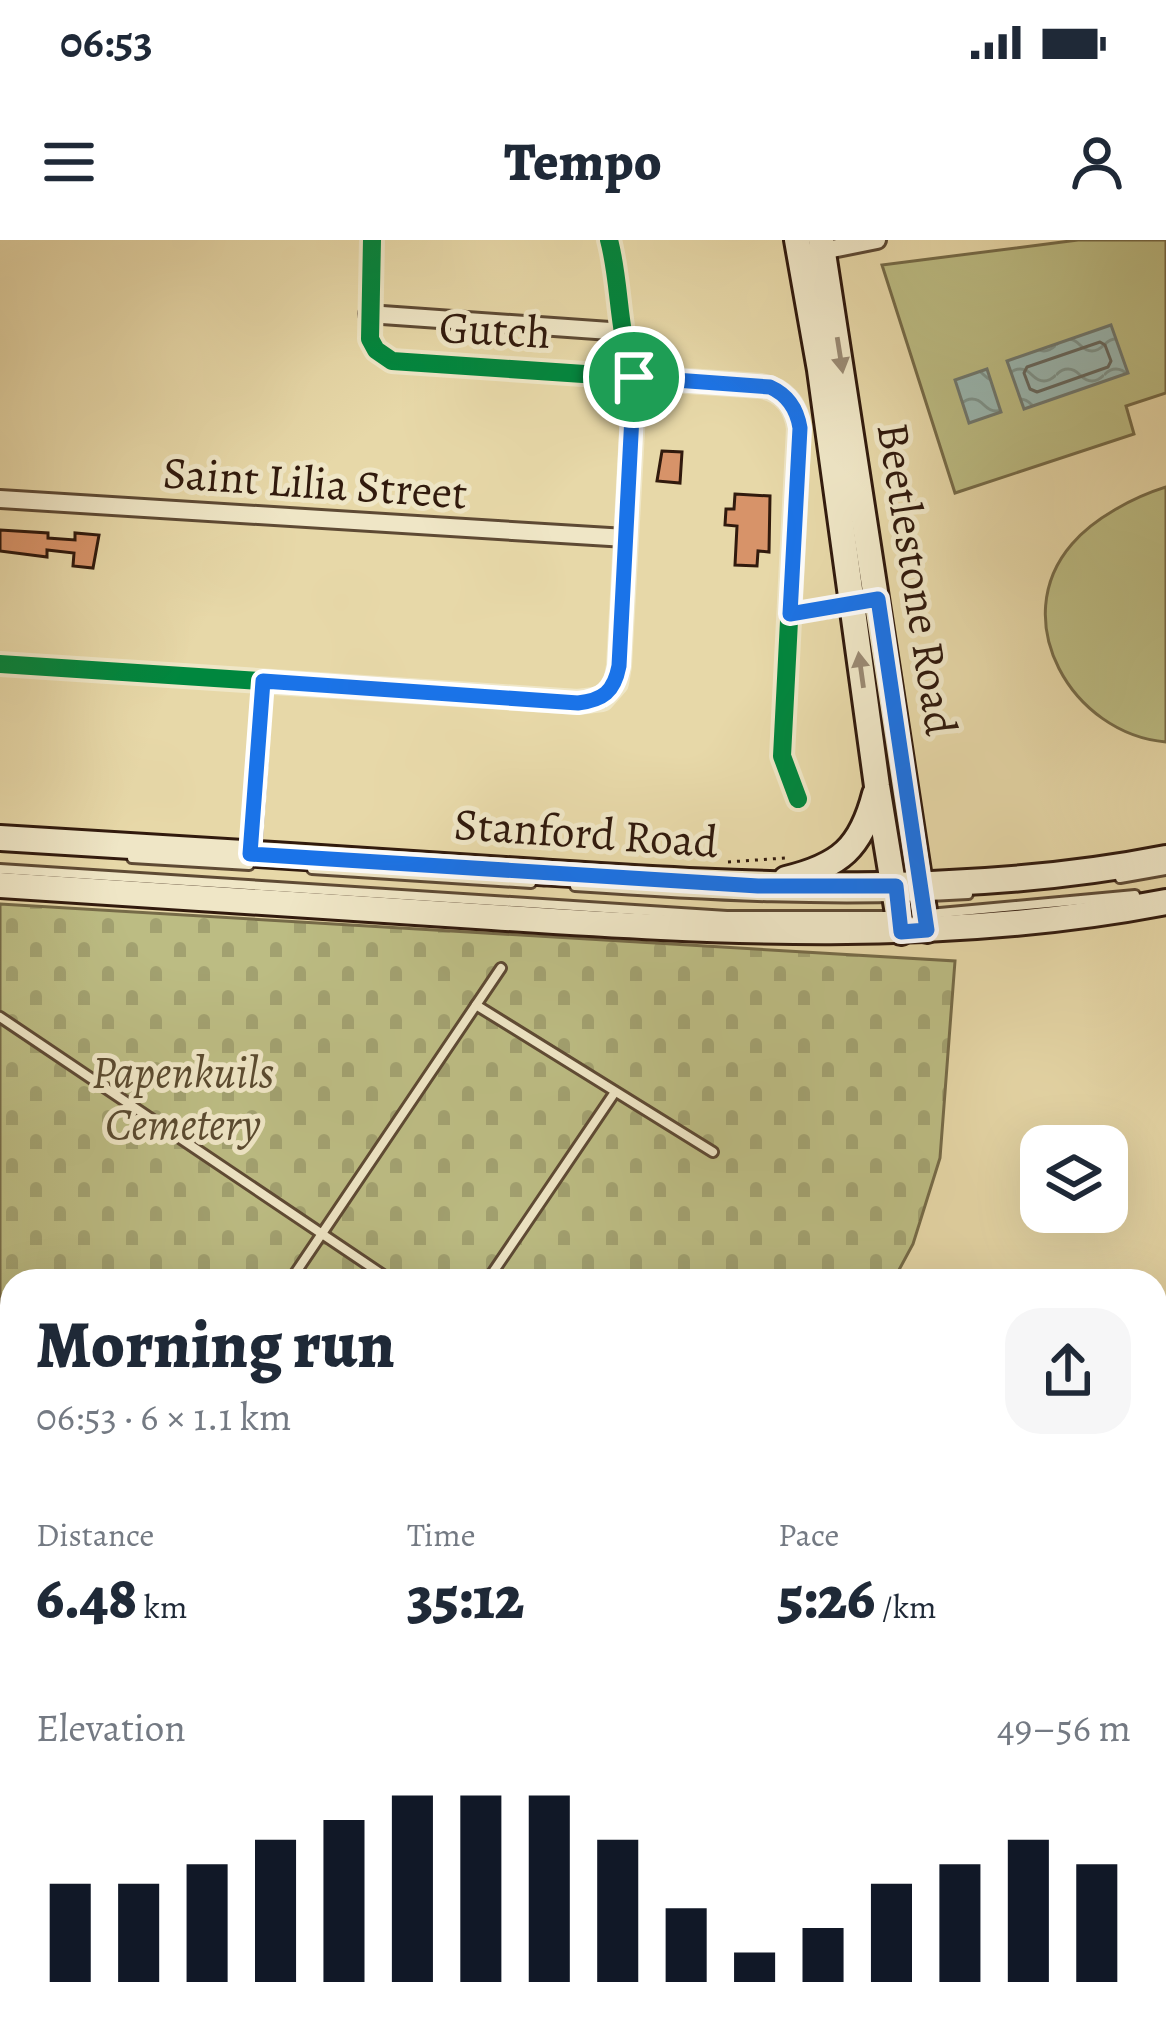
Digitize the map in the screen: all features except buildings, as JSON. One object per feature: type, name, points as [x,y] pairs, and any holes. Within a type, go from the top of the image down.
[{"type":"main road","name":"Beetlestone Road","points":[[810,247],[878,599],[911,907]]},
{"type":"main road","name":"Beetlestone Road","points":[[810,247],[820,370],[877,786],[911,907]]},
{"type":"main road","points":[[758,886],[810,872],[842,856],[866,827],[877,786]]},
{"type":"main road","name":"Stanford Road","points":[[0,838],[758,886],[1044,922],[1166,902]]},
{"type":"main road","name":"Stanford Road","points":[[0,885],[759,933],[1166,858]]},
{"type":"street","points":[[372,240],[368,314],[623,332]]},
{"type":"street","points":[[0,664],[578,703],[602,699],[616,683],[619,666],[634,377],[609,240]]},
{"type":"street","points":[[810,247],[877,240]]},
{"type":"street","name":"Gutch","points":[[368,314],[370,340],[392,361],[761,386],[778,391],[791,403]]},
{"type":"street","name":"Beetlestone Road","points":[[791,403],[800,428],[782,756],[798,799]]},
{"type":"street","name":"Saint Lilia Street","points":[[0,499],[626,538]]},
{"type":"street","points":[[790,614],[878,599]]},
{"type":"street","points":[[250,854],[263,681]]},
{"type":"lane","points":[[0,850],[911,907],[1166,870]]},
{"type":"lane","points":[[0,869],[727,916],[1166,890]]},
{"type":"lane","points":[[298,1269],[501,968]]},
{"type":"lane","points":[[476,1005],[713,1152]]},
{"type":"lane","points":[[0,1017],[374,1269]]},
{"type":"lane","points":[[496,1269],[615,1092]]},
{"type":"path","points":[[715,863],[798,857]]},
{"type":"green space","points":[[1078,240],[1166,240],[1166,393],[1126,406],[1134,434],[955,493],[882,265]]},
{"type":"green space","points":[[1166,487],[1166,742],[1132,734],[1102,718],[1078,696],[1059,668],[1048,638],[1046,606],[1053,574],[1081,534],[1115,510]]},
{"type":"green space","name":"Papenkuils Cemetery","points":[[0,904],[955,961],[940,1158],[913,1244],[899,1269],[0,1269]]},
{"type":"water","points":[[1111,325],[1128,373],[1024,409],[1007,361]]},
{"type":"water","points":[[987,369],[1001,412],[969,423],[955,380]]},
{"type":"cycle path","points":[[372,240],[370,339],[392,361],[761,386],[788,400],[799,428],[782,756],[798,799]]},
{"type":"cycle path","points":[[0,664],[578,702],[602,699],[616,683],[619,666],[635,377],[625,344],[609,240]]},
{"type":"route","points":[[634,377],[770,387],[796,410],[800,428],[790,614],[878,599],[927,930],[901,932],[896,886],[758,886],[250,854],[263,681],[578,703],[602,699],[612,688],[619,666],[634,377]]}]
